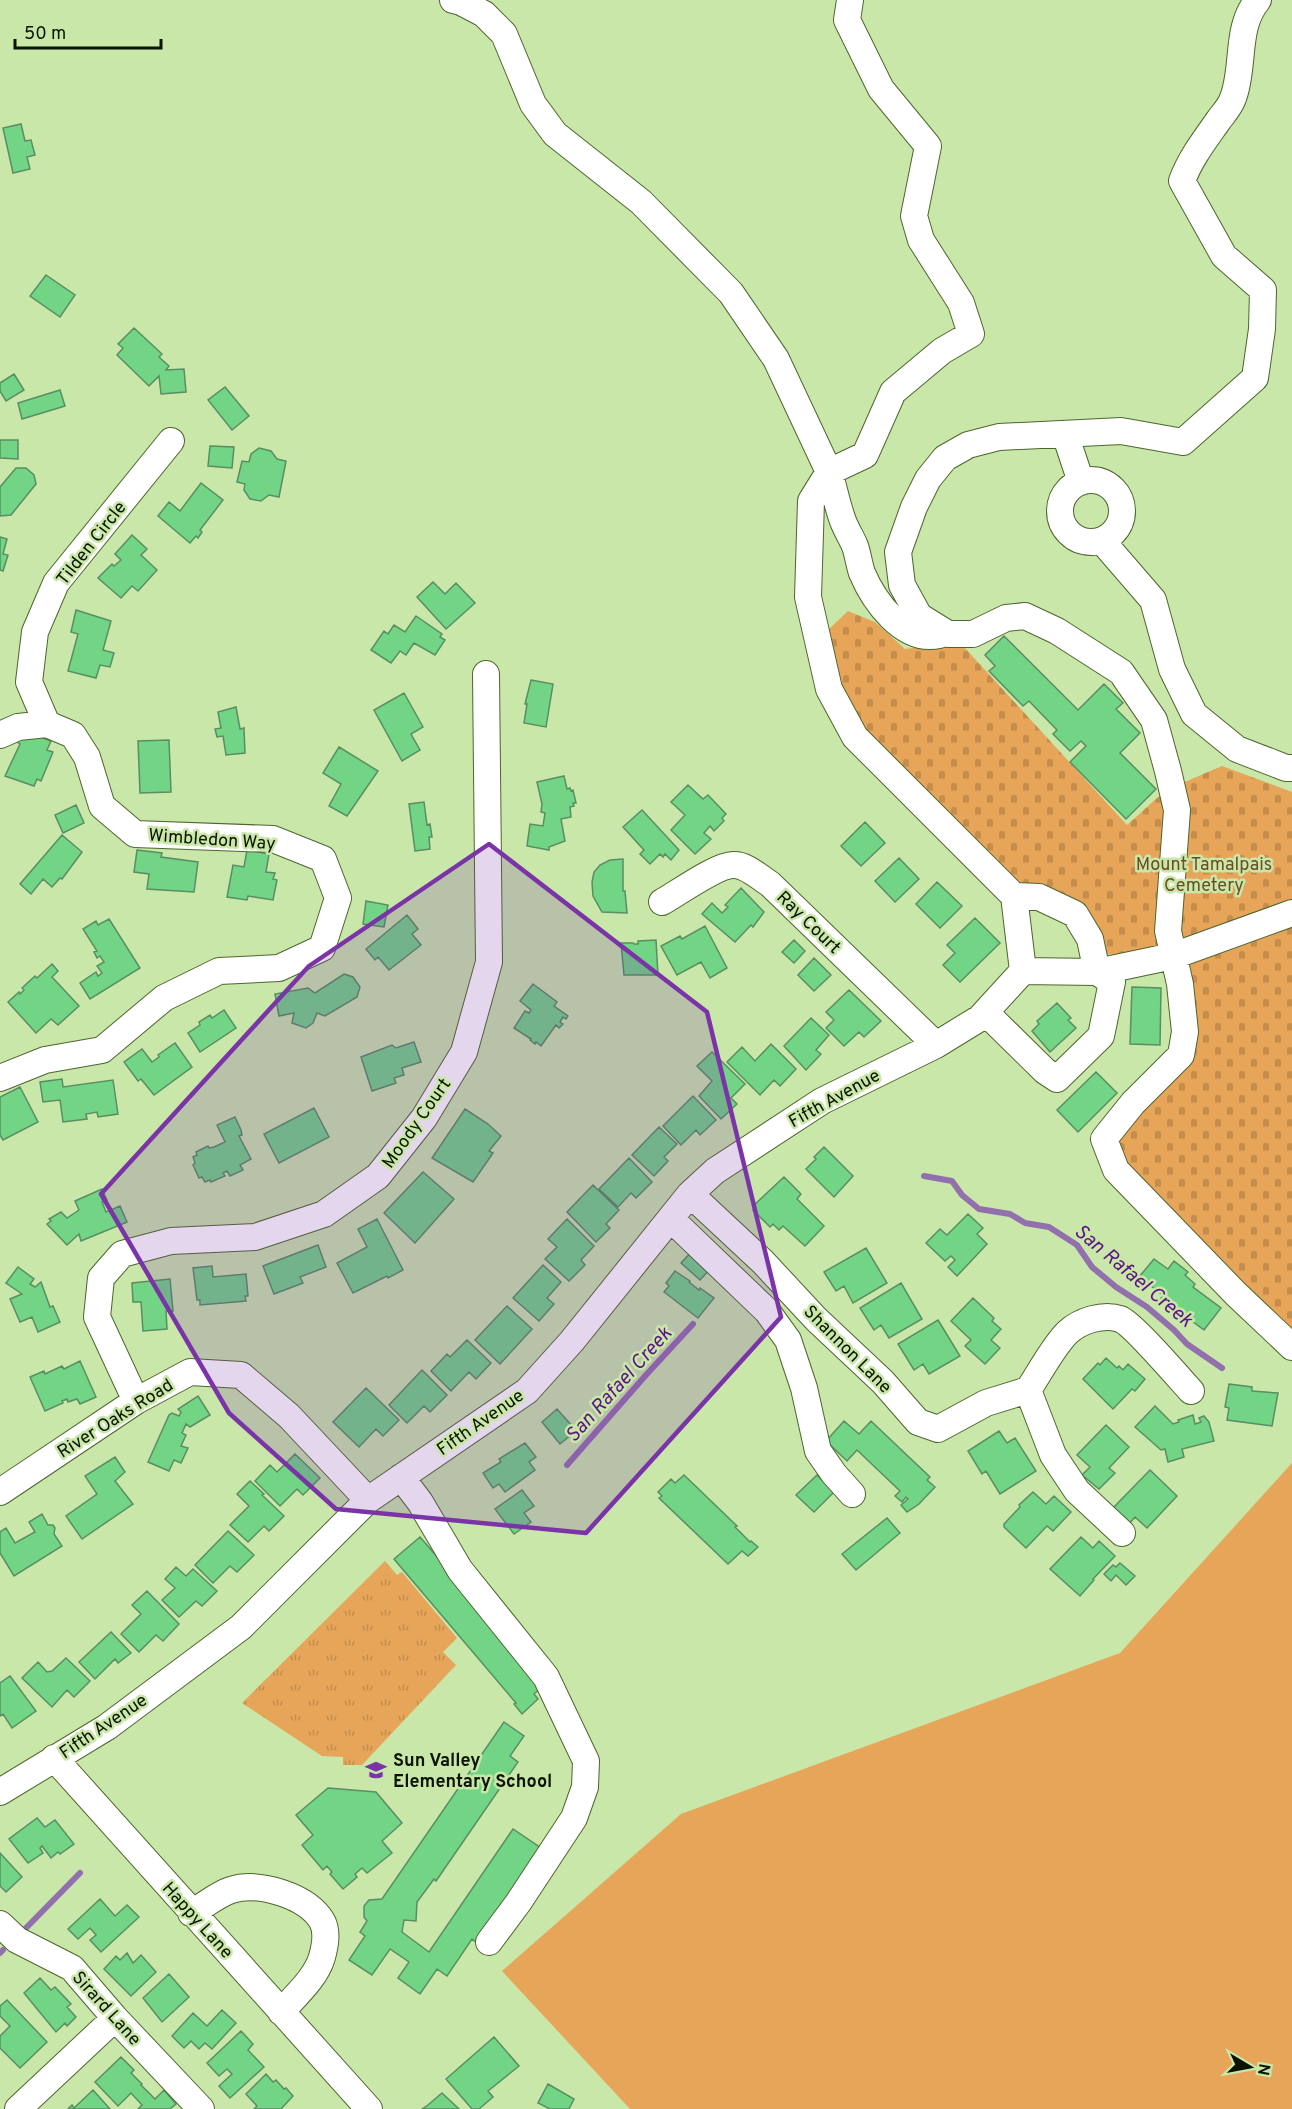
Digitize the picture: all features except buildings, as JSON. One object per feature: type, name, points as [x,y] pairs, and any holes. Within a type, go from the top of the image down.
[{"type":"street","points":[[453,0],[484,14],[504,34],[533,104],[555,134],[641,202],[731,293],[776,359],[830,472],[843,521],[856,548],[862,571],[873,595],[893,619],[914,633],[930,637],[973,634],[1006,618],[1025,616],[1057,631],[1121,672],[1154,720],[1177,810],[1167,931],[1180,984],[1185,1032],[1181,1055],[1133,1104],[1104,1139],[1116,1170],[1236,1294],[1292,1347]]},
{"type":"street","points":[[850,0],[847,20],[881,89],[928,146],[914,216],[921,240],[961,303],[971,334],[942,351],[893,393],[865,455],[830,472],[811,501],[808,597],[829,689],[855,737],[1014,896],[1023,972],[1097,972],[1173,956],[1292,913]]},
{"type":"street","points":[[948,634],[919,616],[902,585],[898,552],[914,507],[928,479],[945,458],[968,445],[999,437],[1122,431],[1183,442],[1255,378],[1262,329],[1263,290],[1224,256],[1182,181],[1190,161],[1233,100],[1238,82],[1241,44],[1249,18],[1258,0]]},
{"type":"street","points":[[1065,434],[1081,482]]},
{"type":"street","name":"Tilden Circle","points":[[46,724],[29,682],[34,632],[57,583],[171,441]]},
{"type":"street","points":[[1091,480],[1111,487],[1122,506],[1122,517],[1118,527],[1102,541],[1093,543],[1074,538],[1062,522],[1060,513],[1065,494],[1081,482],[1091,480]]},
{"type":"street","points":[[1102,541],[1153,600],[1172,669],[1194,714],[1237,749],[1290,766]]},
{"type":"street","name":"Moody Court","points":[[136,1401],[98,1317],[100,1278],[122,1254],[171,1241],[255,1238],[324,1214],[378,1176],[424,1118],[464,1052],[489,962],[486,674]]},
{"type":"street","points":[[0,735],[18,727],[46,724]]},
{"type":"street","name":"Wimbledon Way","points":[[0,1078],[45,1060],[102,1050],[164,998],[219,971],[279,968],[322,948],[338,898],[323,860],[273,839],[135,834],[102,806],[87,757],[73,735],[46,724]]},
{"type":"street","name":"Ray Court","points":[[662,902],[720,868],[733,864],[744,867],[770,884],[940,1043]]},
{"type":"street","points":[[986,1012],[1045,1071],[1057,1079],[1101,1036],[1112,982],[1097,972],[1090,939],[1075,914],[1039,897],[1014,896]]},
{"type":"street","name":"Fifth Avenue","points":[[0,1792],[107,1727],[241,1627],[368,1500],[527,1391],[572,1341],[690,1194],[715,1171],[822,1101],[940,1043],[981,1018],[1023,972]]},
{"type":"street","name":"Shannon Lane","points":[[690,1194],[764,1262],[816,1319],[883,1382],[918,1422],[938,1429],[986,1403],[1028,1390]]},
{"type":"street","points":[[671,1219],[767,1311],[788,1340],[804,1388],[818,1451],[852,1494]]},
{"type":"street","points":[[1122,1533],[1077,1491],[1053,1455],[1028,1390],[1066,1334],[1081,1322],[1114,1318],[1121,1319],[1136,1333],[1191,1391]]},
{"type":"street","name":"River Oaks Road","points":[[0,1492],[136,1401],[190,1372],[241,1375],[289,1416],[368,1500]]},
{"type":"street","points":[[401,1477],[420,1502],[460,1570],[546,1677],[586,1761],[585,1787],[574,1818],[564,1836],[489,1942]]},
{"type":"street","name":"Happy Lane","points":[[54,1758],[369,2109]]},
{"type":"street","points":[[191,1913],[231,1890],[261,1887],[288,1895],[313,1910],[323,1923],[326,1941],[322,1960],[281,2012]]},
{"type":"street","name":"Sirard Lane","points":[[0,1924],[17,1940],[72,1968],[201,2109]]},
{"type":"street","points":[[18,2109],[116,2018]]},
{"type":"highlighted area","points":[[489,844],[707,1012],[781,1317],[586,1533],[336,1509],[229,1413],[101,1194],[309,966]]},
{"type":"green space","name":"Mount Tamalpais Cemetery","points":[[848,611],[875,622],[905,649],[938,645],[965,648],[1127,825],[1166,790],[1222,766],[1292,792],[1292,1335],[1118,1160],[1114,1138],[1187,1062],[1186,961],[1106,954],[1069,898],[1019,882],[869,737],[841,687],[827,631]]},
{"type":"green space","points":[[1292,1463],[1292,2109],[630,2109],[502,1971],[681,1814],[1120,1653]]},
{"type":"green space","points":[[385,1561],[397,1575],[402,1572],[457,1638],[443,1652],[456,1665],[362,1765],[343,1765],[343,1757],[322,1756],[242,1703]]},
{"type":"waterway","name":"San Rafael Creek","points":[[924,1176],[952,1181],[962,1195],[979,1209],[1010,1214],[1025,1223],[1049,1227],[1077,1245],[1092,1267],[1116,1287],[1147,1307],[1187,1344],[1222,1368]]},
{"type":"waterway","name":"San Rafael Creek","points":[[567,1465],[693,1324]]},
{"type":"waterway","name":"San Rafael Creek","points":[[25,1929],[80,1873]]},
{"type":"waterway","name":"San Rafael Creek","points":[[0,1953],[3,1950]]},
{"type":"place","name":"Sun Valley Elementary School","points":[[376,1770]]}]
